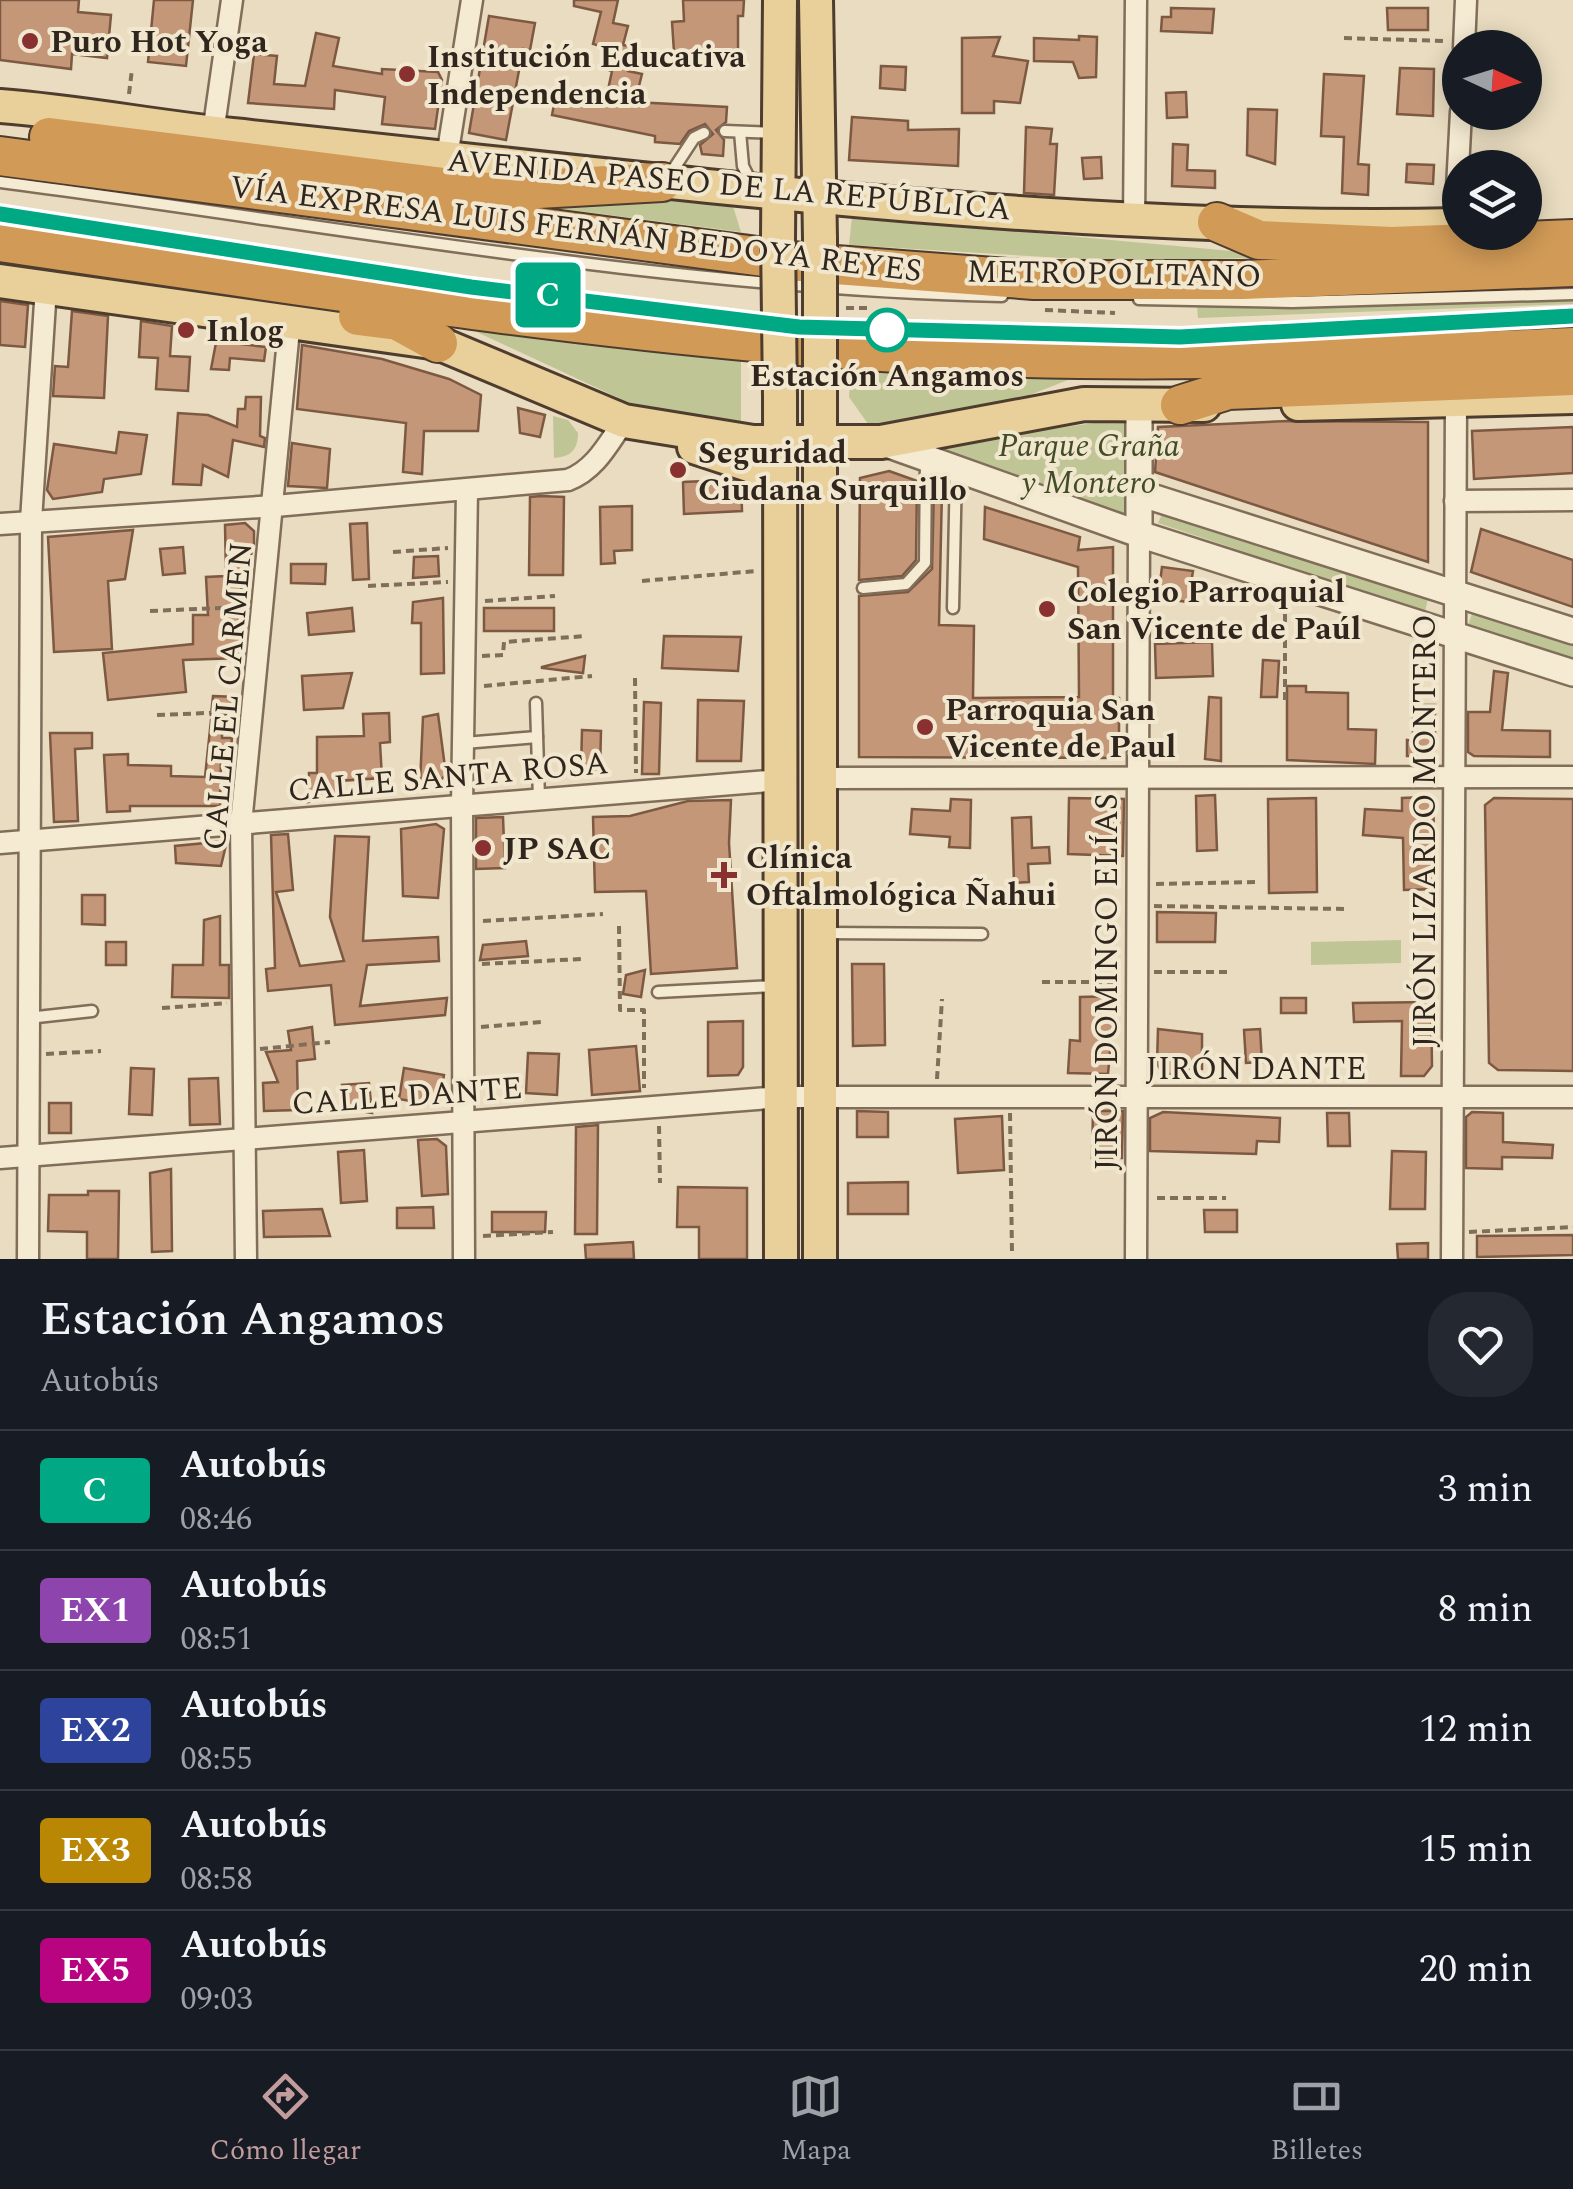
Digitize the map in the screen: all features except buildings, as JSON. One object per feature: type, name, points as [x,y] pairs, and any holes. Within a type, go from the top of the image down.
[{"type":"highway","points":[[0,136],[26,134],[136,146],[483,192],[662,182]]},
{"type":"highway","name":"VÍA EXPRESA LUIS FERNÁN BEDOYA REYES","points":[[0,156],[808,263],[1015,278],[1243,280],[1573,267]]},
{"type":"highway","points":[[1218,222],[1259,240],[1392,246],[1573,239]]},
{"type":"highway","points":[[0,242],[672,334],[852,350],[1031,359],[1245,360],[1573,347]]},
{"type":"highway","points":[[0,261],[398,322],[438,342]]},
{"type":"highway","points":[[1180,405],[1228,390],[1573,376]]},
{"type":"main road","points":[[780,0],[778,132],[766,191],[778,238],[781,443],[781,1259]]},
{"type":"main road","points":[[816,0],[820,239],[820,1259]]},
{"type":"main road","name":"AVENIDA PASEO DE LA REPÚBLICA","points":[[0,106],[214,133],[766,191],[1134,221],[1442,226]]},
{"type":"main road","points":[[1542,221],[1573,220]]},
{"type":"main road","points":[[0,281],[438,342],[624,421],[781,443],[882,442],[1084,404],[1456,404],[1573,398]]},
{"type":"main road","points":[[659,428],[704,452],[752,466],[781,486]]},
{"type":"street","points":[[214,133],[232,0]]},
{"type":"street","points":[[447,157],[472,0]]},
{"type":"street","points":[[1134,221],[1136,0]]},
{"type":"street","points":[[1465,30],[1466,0]]},
{"type":"street","points":[[28,1259],[31,521],[46,286]]},
{"type":"street","name":"CALLE EL CARMEN","points":[[246,1259],[241,824],[275,506],[290,319]]},
{"type":"street","name":"JIRÓN LIZARDO MONTERO","points":[[1452,1259],[1456,404]]},
{"type":"street","name":"JIRÓN DOMINGO ELÍAS","points":[[1136,1259],[1139,405]]},
{"type":"street","points":[[0,524],[467,491],[583,474],[624,421]]},
{"type":"street","points":[[882,442],[1139,534],[1573,674]]},
{"type":"street","points":[[464,1248],[462,805],[467,491]]},
{"type":"street","points":[[1139,493],[1573,631]]},
{"type":"street","points":[[1455,501],[1573,500]]},
{"type":"street","points":[[820,778],[1573,776]]},
{"type":"street","name":"CALLE SANTA ROSA","points":[[0,843],[781,780]]},
{"type":"street","name":"JIRÓN DANTE","points":[[820,1097],[1573,1098]]},
{"type":"street","name":"CALLE DANTE","points":[[0,1158],[462,1120],[820,1097]]},
{"type":"lane","points":[[725,131],[778,132]]},
{"type":"lane","points":[[740,132],[743,166],[766,191]]},
{"type":"lane","points":[[662,182],[680,165],[694,138],[704,133]]},
{"type":"lane","name":"METROPOLITANO","points":[[0,182],[619,268],[934,294],[1013,296]]},
{"type":"lane","name":"METROPOLITANO","points":[[0,214],[471,287],[799,327],[1180,337],[1573,316]]},
{"type":"lane","name":"METROPOLITANO","points":[[1133,298],[1292,302],[1573,294]]},
{"type":"lane","points":[[864,588],[906,584],[925,563],[926,458]]},
{"type":"lane","points":[[953,608],[956,468]]},
{"type":"lane","points":[[536,703],[539,799]]},
{"type":"lane","points":[[463,743],[537,737]]},
{"type":"lane","points":[[820,933],[982,934]]},
{"type":"lane","points":[[658,992],[781,986]]},
{"type":"lane","points":[[28,1018],[92,1011]]},
{"type":"path","points":[[1344,38],[1442,44]]},
{"type":"path","points":[[846,308],[869,308]]},
{"type":"path","points":[[1045,310],[1115,313]]},
{"type":"path","points":[[392,552],[466,546]]},
{"type":"path","points":[[642,581],[781,568]]},
{"type":"path","points":[[1286,701],[1284,604],[1290,582]]},
{"type":"path","points":[[368,586],[555,596]]},
{"type":"path","points":[[150,610],[264,606]]},
{"type":"path","points":[[464,657],[502,655],[504,642],[586,636]]},
{"type":"path","points":[[464,687],[592,676]]},
{"type":"path","points":[[634,678],[636,791]]},
{"type":"path","points":[[157,715],[253,711]]},
{"type":"path","points":[[1139,884],[1256,882]]},
{"type":"path","points":[[1139,906],[1344,909]]},
{"type":"path","points":[[462,923],[602,914]]},
{"type":"path","points":[[619,926],[620,1010],[644,1010],[660,1183]]},
{"type":"path","points":[[462,965],[582,960]]},
{"type":"path","points":[[1042,982],[1230,972]]},
{"type":"path","points":[[936,1098],[942,999]]},
{"type":"path","points":[[162,1008],[244,1002]]},
{"type":"path","points":[[462,1029],[542,1022]]},
{"type":"path","points":[[245,1050],[330,1042]]},
{"type":"path","points":[[28,1055],[101,1051]]},
{"type":"path","points":[[1010,1098],[1012,1253]]},
{"type":"path","points":[[1137,1198],[1226,1198]]},
{"type":"path","points":[[1452,1233],[1573,1227]]},
{"type":"path","points":[[464,1248],[554,1232]]},
{"type":"green space","points":[[667,195],[731,200],[741,232],[516,203]]},
{"type":"green space","points":[[852,216],[1295,257],[1111,261],[849,245]]},
{"type":"green space","points":[[1573,294],[1573,304],[1198,318],[1197,306]]},
{"type":"green space","points":[[449,319],[741,358],[741,430],[651,413]]},
{"type":"green space","points":[[851,367],[1083,374],[1012,402],[873,431],[849,397]]},
{"type":"green space","points":[[553,416],[568,420],[578,433],[572,452],[554,458]]},
{"type":"green space","name":"Parque Graña y Montero","points":[[1128,418],[1128,518],[928,447]]},
{"type":"green space","points":[[1163,512],[1428,598],[1425,612],[1158,523]]},
{"type":"green space","points":[[1473,611],[1573,644],[1573,659],[1468,625]]},
{"type":"green space","points":[[1401,940],[1401,963],[1311,965],[1311,942]]},
{"type":"bus line","name":"C","points":[[0,214],[471,287],[799,327],[1180,337],[1573,316]]},
{"type":"place","name":"Puro Hot Yoga","points":[[30,41]]},
{"type":"place","name":"Institución Educativa Independencia","points":[[407,74]]},
{"type":"place","name":"Inlog","points":[[186,330]]},
{"type":"place","name":"Estación Angamos","points":[[887,330]]},
{"type":"place","name":"Seguridad Ciudana Surquillo","points":[[678,470]]},
{"type":"place","name":"Colegio Parroquial San Vicente de Paúl","points":[[1047,609]]},
{"type":"place","name":"Parroquia San Vicente de Paul","points":[[925,727]]},
{"type":"place","name":"JP SAC","points":[[483,848]]},
{"type":"place","name":"Clínica Oftalmológica Ñahui","points":[[724,875]]}]
